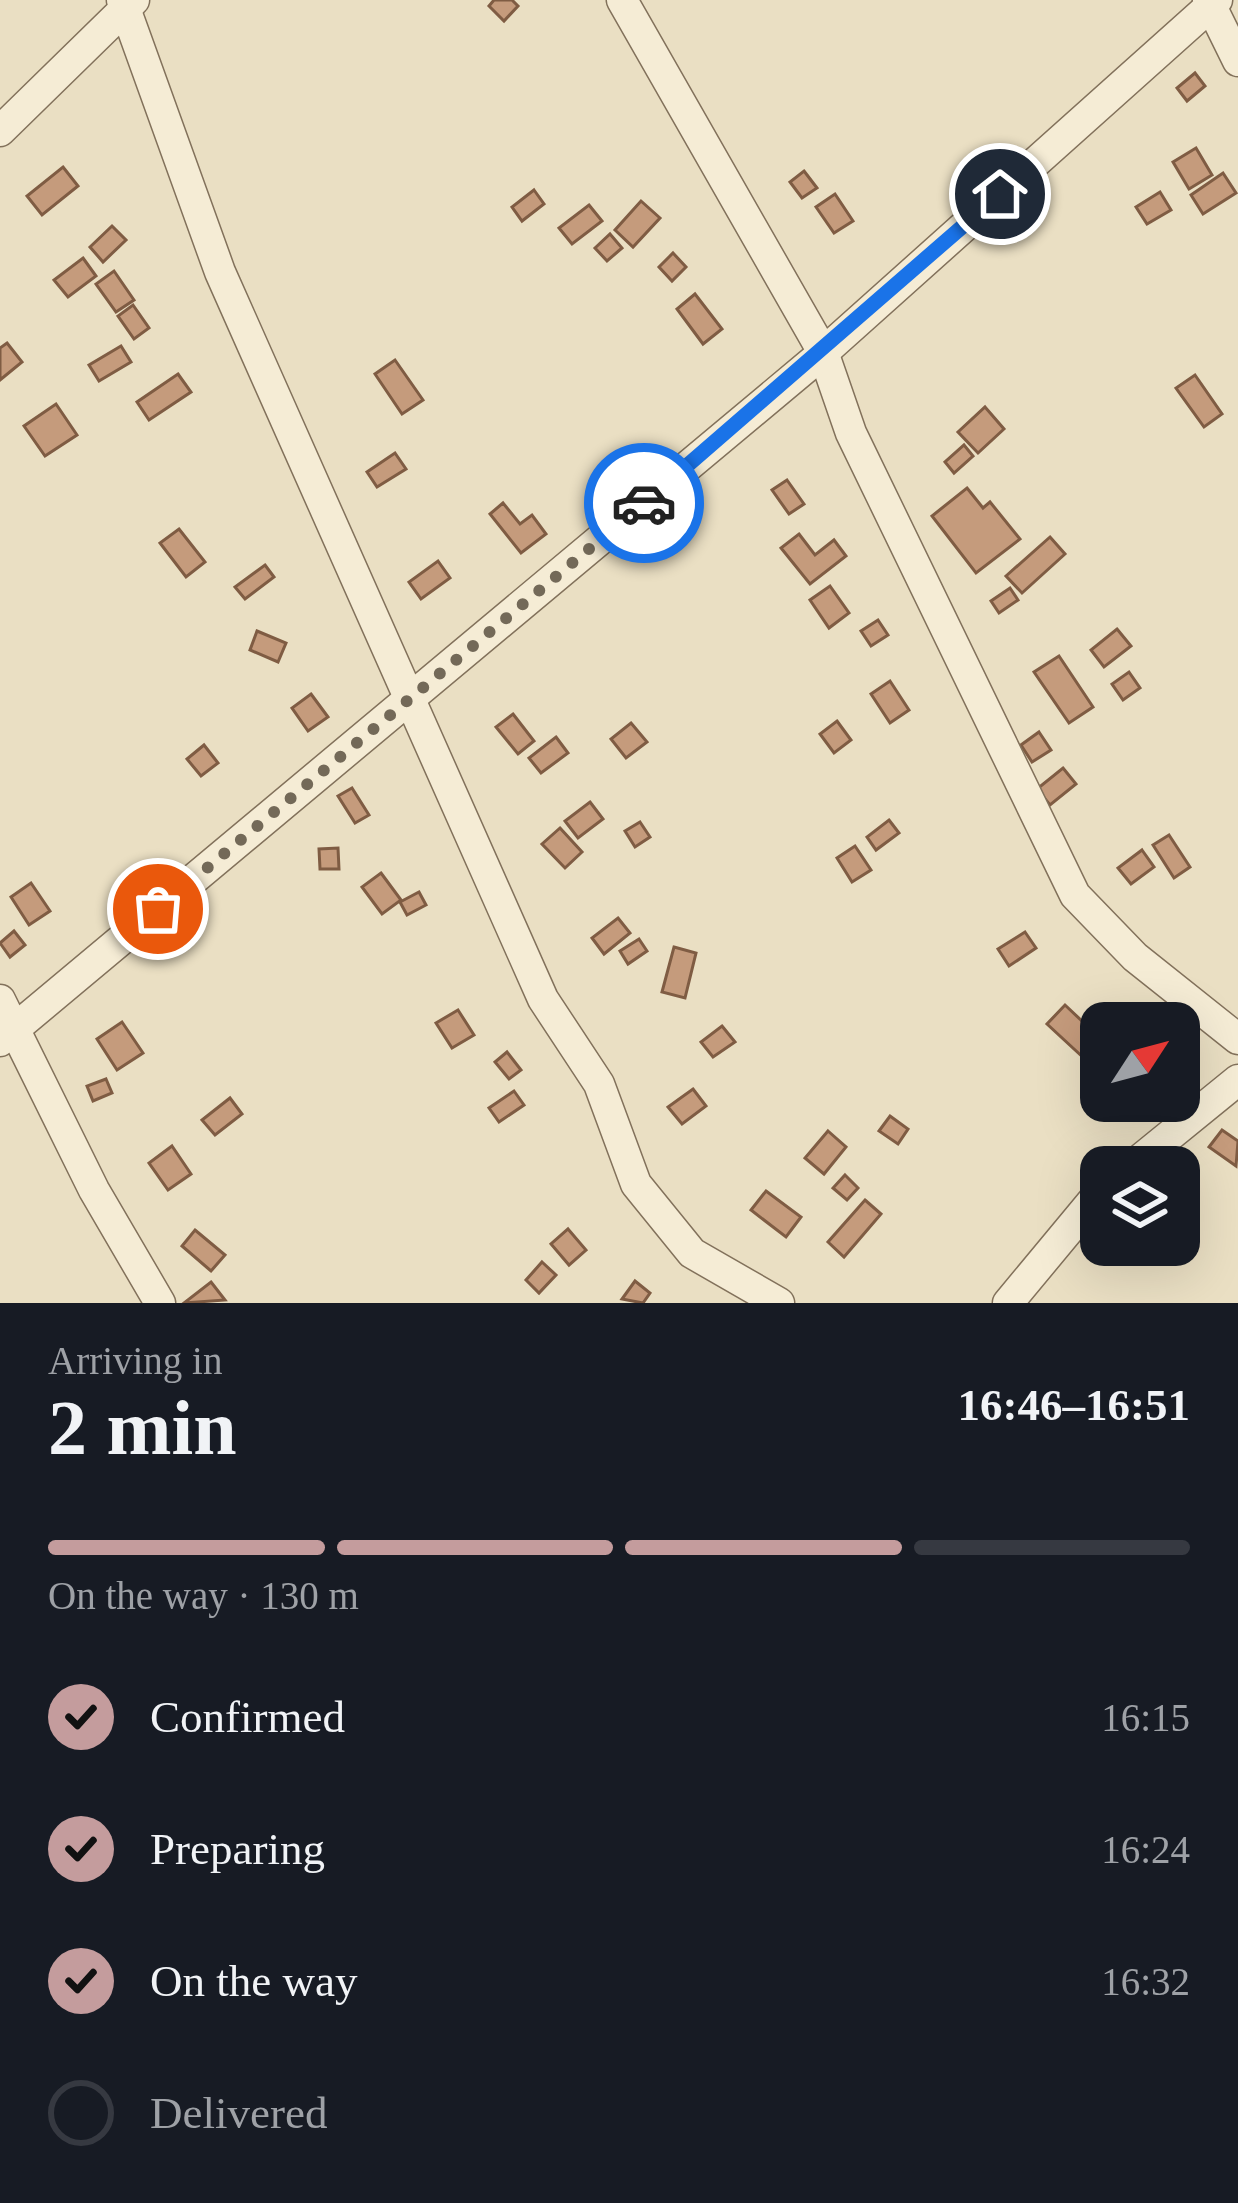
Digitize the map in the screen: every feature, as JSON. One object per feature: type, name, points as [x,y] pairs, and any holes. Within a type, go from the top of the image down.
[{"type":"street","points":[[622,0],[824,352],[851,433],[1075,895],[1135,957],[1238,1039]]},
{"type":"street","points":[[0,131],[127,2],[220,272],[543,1000],[599,1084],[636,1184],[692,1252],[779,1303]]},
{"type":"street","points":[[7,1035],[824,352],[1212,2],[1238,61]]},
{"type":"street","points":[[0,1000],[7,1035],[160,1303]]},
{"type":"street","points":[[1157,1146],[1238,1080]]},
{"type":"street","points":[[1008,1303],[1080,1216]]},
{"type":"building","points":[[494,0],[512,0],[518,6],[504,21],[489,6]]},
{"type":"building","points":[[1195,73],[1205,86],[1187,101],[1177,88]]},
{"type":"building","points":[[1196,148],[1212,175],[1189,189],[1173,162]]},
{"type":"building","points":[[63,167],[78,186],[42,215],[27,196]]},
{"type":"building","points":[[804,171],[817,188],[802,198],[790,182]]},
{"type":"building","points":[[1223,173],[1236,193],[1203,214],[1191,195]]},
{"type":"building","points":[[534,190],[544,204],[522,221],[512,207]]},
{"type":"building","points":[[1160,192],[1171,210],[1147,224],[1136,207]]},
{"type":"building","points":[[835,194],[853,221],[834,233],[816,207]]},
{"type":"building","points":[[641,201],[660,218],[633,247],[615,230]]},
{"type":"building","points":[[589,205],[602,221],[572,244],[559,228]]},
{"type":"building","points":[[112,226],[126,240],[103,262],[90,247]]},
{"type":"building","points":[[610,234],[622,248],[607,261],[595,248]]},
{"type":"building","points":[[673,253],[686,267],[672,281],[659,267]]},
{"type":"building","points":[[83,258],[96,276],[68,297],[54,280]]},
{"type":"building","points":[[114,271],[134,300],[116,312],[96,284]]},
{"type":"building","points":[[695,294],[722,329],[703,344],[677,309]]},
{"type":"building","points":[[133,305],[149,328],[134,339],[118,316]]},
{"type":"building","points":[[7,343],[22,362],[0,380],[0,348]]},
{"type":"building","points":[[121,346],[131,362],[99,381],[89,365]]},
{"type":"building","points":[[395,360],[423,400],[402,414],[375,374]]},
{"type":"building","points":[[178,374],[191,392],[149,420],[137,402]]},
{"type":"building","points":[[1195,375],[1222,414],[1204,427],[1176,388]]},
{"type":"building","points":[[56,404],[77,435],[45,456],[24,426]]},
{"type":"building","points":[[985,407],[1004,429],[978,453],[958,432]]},
{"type":"building","points":[[964,445],[973,456],[954,473],[945,462]]},
{"type":"building","points":[[395,453],[406,469],[377,487],[367,472]]},
{"type":"building","points":[[787,480],[804,504],[789,514],[772,490]]},
{"type":"building","points":[[967,488],[983,508],[990,502],[1020,539],[976,573],[932,516]]},
{"type":"building","points":[[503,503],[520,524],[532,515],[546,534],[521,553],[490,514]]},
{"type":"building","points":[[179,529],[205,562],[186,577],[160,543]]},
{"type":"building","points":[[799,534],[815,555],[834,540],[846,556],[810,584],[781,548]]},
{"type":"building","points":[[1050,537],[1065,554],[1022,593],[1006,576]]},
{"type":"building","points":[[438,561],[450,578],[421,599],[409,582]]},
{"type":"building","points":[[265,565],[274,577],[245,599],[235,587]]},
{"type":"building","points":[[830,586],[849,613],[829,628],[810,600]]},
{"type":"building","points":[[1010,588],[1018,600],[999,613],[991,601]]},
{"type":"building","points":[[878,620],[888,635],[871,646],[861,631]]},
{"type":"building","points":[[1117,629],[1131,646],[1104,667],[1091,650]]},
{"type":"building","points":[[257,631],[286,643],[278,662],[250,650]]},
{"type":"building","points":[[1059,656],[1093,707],[1069,723],[1034,672]]},
{"type":"building","points":[[1129,672],[1140,688],[1123,700],[1112,684]]},
{"type":"building","points":[[890,681],[909,710],[890,723],[871,694]]},
{"type":"building","points":[[311,694],[328,717],[308,731],[292,708]]},
{"type":"building","points":[[513,714],[534,741],[518,754],[496,727]]},
{"type":"building","points":[[837,721],[851,740],[834,753],[820,734]]},
{"type":"building","points":[[631,723],[647,742],[626,758],[611,739]]},
{"type":"building","points":[[1039,732],[1051,750],[1032,762],[1021,745]]},
{"type":"building","points":[[556,737],[568,753],[541,773],[529,758]]},
{"type":"building","points":[[204,745],[218,763],[201,776],[187,759]]},
{"type":"building","points":[[1063,768],[1076,784],[1050,805],[1037,789]]},
{"type":"building","points":[[352,788],[369,815],[355,823],[338,796]]},
{"type":"building","points":[[590,802],[603,819],[578,838],[565,821]]},
{"type":"building","points":[[889,820],[899,833],[876,850],[867,837]]},
{"type":"building","points":[[640,822],[650,837],[635,847],[625,831]]},
{"type":"building","points":[[560,828],[582,852],[565,868],[542,844]]},
{"type":"building","points":[[1169,835],[1190,867],[1174,878],[1153,845]]},
{"type":"building","points":[[855,846],[871,870],[852,882],[837,858]]},
{"type":"building","points":[[338,848],[339,869],[320,869],[319,849]]},
{"type":"building","points":[[1142,850],[1154,867],[1131,884],[1118,868]]},
{"type":"building","points":[[381,873],[401,900],[382,914],[362,887]]},
{"type":"building","points":[[31,883],[50,911],[29,925],[11,897]]},
{"type":"building","points":[[419,892],[426,905],[407,915],[400,902]]},
{"type":"building","points":[[618,918],[630,933],[604,954],[592,938]]},
{"type":"building","points":[[14,931],[25,945],[10,957],[0,943]]},
{"type":"building","points":[[1025,932],[1036,948],[1009,966],[998,949]]},
{"type":"building","points":[[639,939],[647,951],[628,964],[620,951]]},
{"type":"building","points":[[674,947],[696,953],[685,998],[662,992]]},
{"type":"building","points":[[1065,1005],[1080,1019],[1080,1055],[1047,1024]]},
{"type":"building","points":[[458,1010],[474,1035],[452,1048],[436,1023]]},
{"type":"building","points":[[122,1022],[143,1053],[117,1070],[97,1039]]},
{"type":"building","points":[[722,1026],[735,1042],[713,1057],[701,1042]]},
{"type":"building","points":[[507,1052],[521,1070],[509,1079],[495,1062]]},
{"type":"building","points":[[106,1079],[112,1093],[93,1101],[87,1086]]},
{"type":"building","points":[[693,1089],[706,1106],[682,1124],[668,1107]]},
{"type":"building","points":[[514,1091],[524,1105],[499,1122],[489,1108]]},
{"type":"building","points":[[230,1098],[242,1114],[215,1135],[202,1120]]},
{"type":"building","points":[[890,1116],[908,1129],[898,1144],[879,1131]]},
{"type":"building","points":[[1222,1130],[1238,1141],[1236,1166],[1209,1147]]},
{"type":"building","points":[[828,1131],[846,1147],[824,1174],[805,1158]]},
{"type":"building","points":[[172,1146],[191,1174],[168,1190],[149,1163]]},
{"type":"building","points":[[845,1175],[858,1188],[847,1200],[833,1188]]},
{"type":"building","points":[[766,1191],[801,1217],[786,1237],[751,1210]]},
{"type":"building","points":[[865,1200],[881,1214],[844,1257],[828,1242]]},
{"type":"building","points":[[568,1229],[586,1250],[569,1265],[551,1244]]},
{"type":"building","points":[[195,1230],[225,1255],[211,1271],[182,1246]]},
{"type":"building","points":[[542,1262],[556,1275],[539,1293],[526,1280]]},
{"type":"building","points":[[635,1281],[650,1293],[643,1303],[622,1299]]},
{"type":"building","points":[[211,1282],[225,1300],[184,1303]]},
{"type":"way so far","points":[[158,909],[644,503]]},
{"type":"route","points":[[644,503],[824,352],[1000,194]]}]
